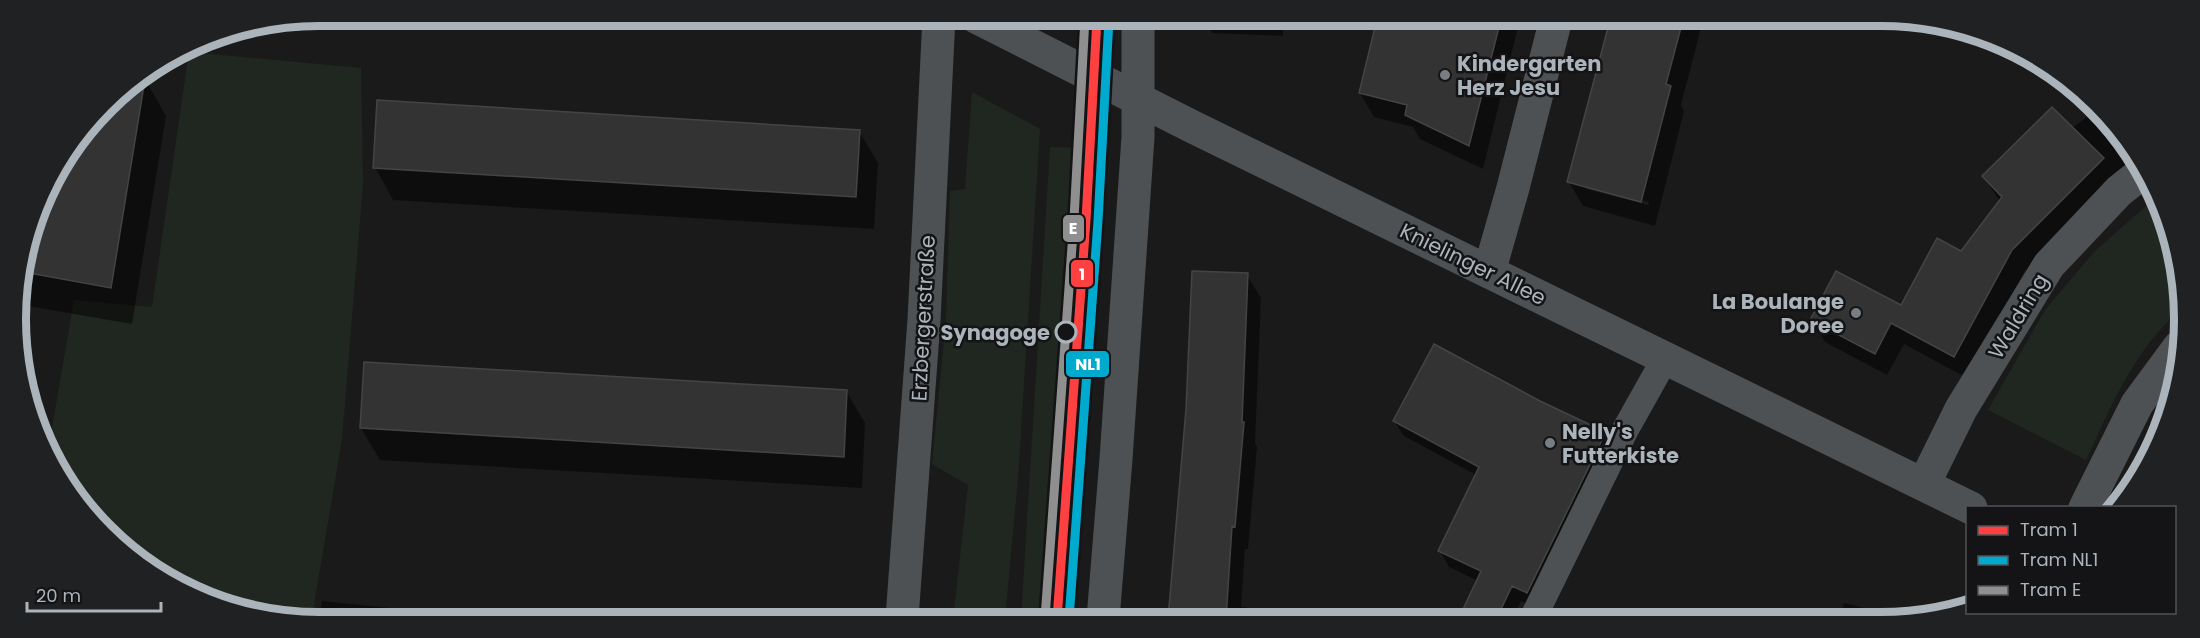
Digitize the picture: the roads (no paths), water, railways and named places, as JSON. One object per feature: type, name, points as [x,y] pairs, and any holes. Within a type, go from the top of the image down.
[{"type":"street","name":"Erzbergerstraße","points":[[902,612],[924,320],[939,26]]},
{"type":"street","name":"Knielinger Allee","points":[[994,26],[1138,99],[1969,506]]},
{"type":"street","points":[[1104,612],[1136,159],[1138,26]]},
{"type":"street","points":[[1490,272],[1554,26]]},
{"type":"street","name":"Waldring","points":[[1924,484],[1961,409],[2049,265],[2119,191],[2137,176]]},
{"type":"street","points":[[2086,506],[2137,404],[2172,356]]},
{"type":"lane","points":[[1536,612],[1624,432],[1666,357]]},
{"type":"tram line","name":"E","points":[[1045,612],[1074,219],[1085,26]]},
{"type":"tram line","name":"1","points":[[1058,612],[1086,220],[1097,26]]},
{"type":"tram line","name":"NL1","points":[[1070,612],[1098,221],[1109,26]]},
{"type":"place","name":"Kindergarten Herz Jesu","points":[[1445,75]]},
{"type":"place","name":"La Boulange Doree","points":[[1856,313]]},
{"type":"place","name":"Synagoge","points":[[1066,332]]},
{"type":"place","name":"Nelly's Futterkiste","points":[[1550,443]]}]
